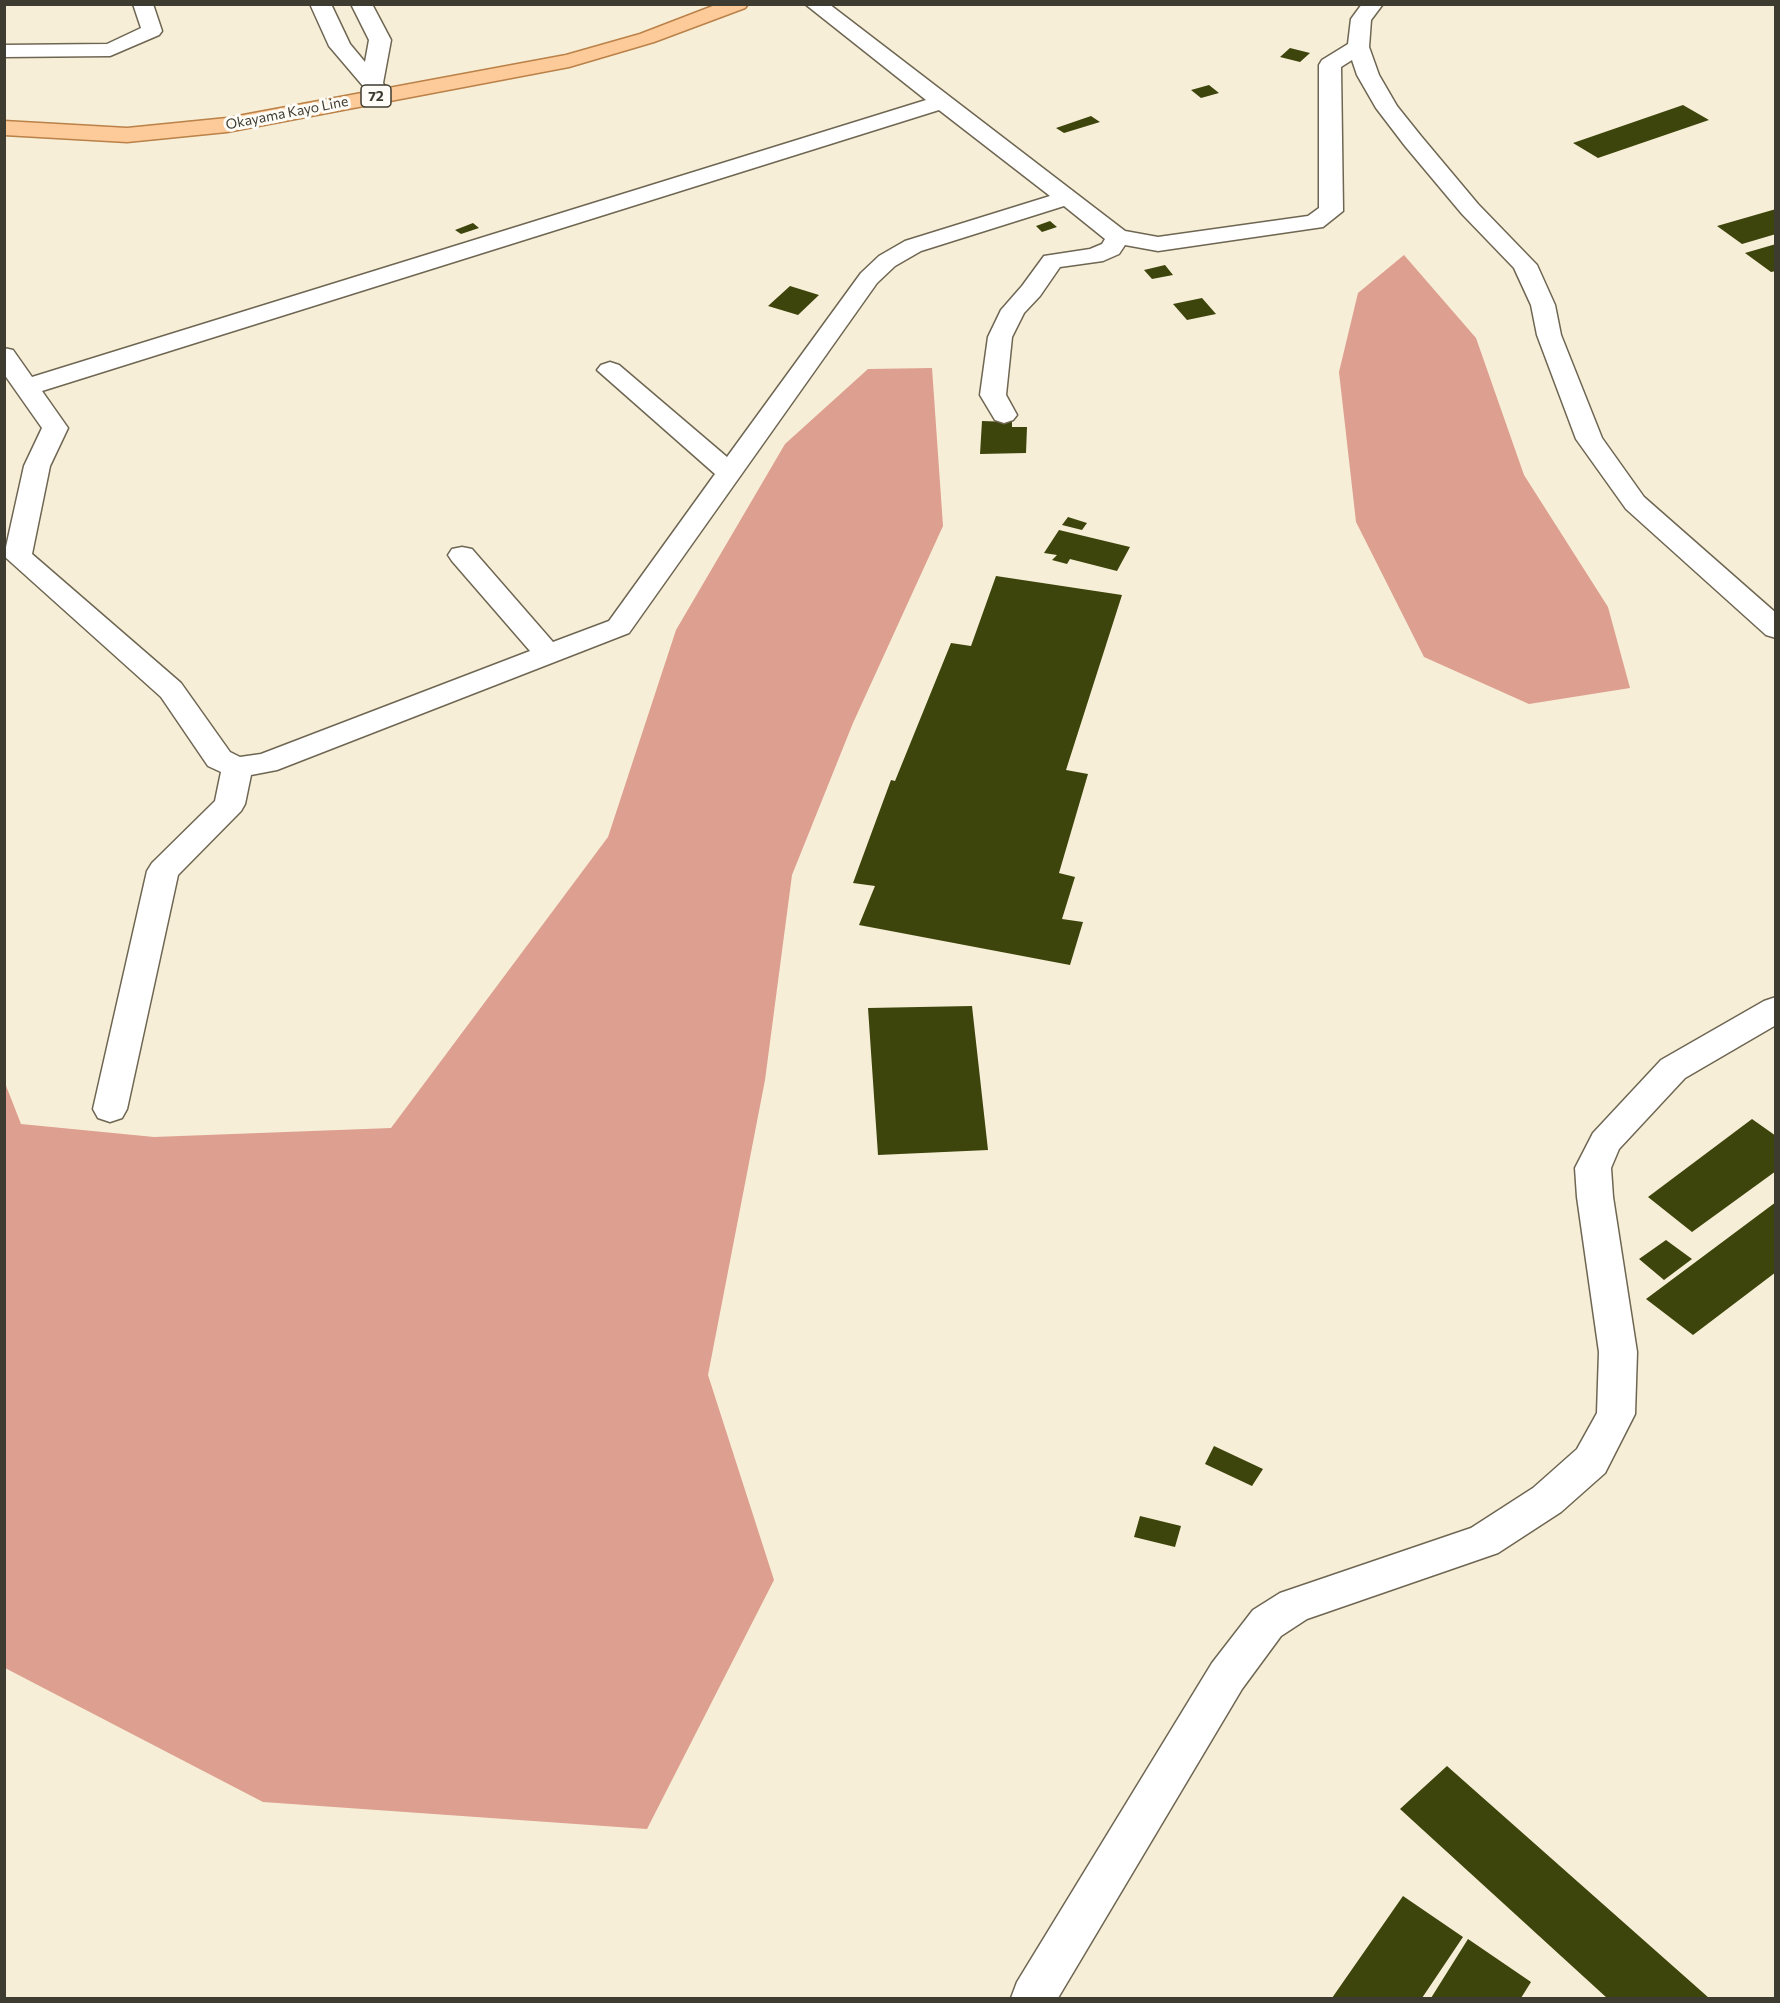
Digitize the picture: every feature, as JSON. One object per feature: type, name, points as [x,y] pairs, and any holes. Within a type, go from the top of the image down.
[{"type":"main road","name":"Okayama Kayo Line","points":[[4,128],[64,134],[127,135],[227,125],[552,49],[690,4]]},
{"type":"main road","name":"Okayama Kayo Line","points":[[4,113],[93,116],[194,110],[375,89],[568,61],[647,38],[738,4]]},
{"type":"street","points":[[4,51],[110,50],[152,31],[142,4]]},
{"type":"street","points":[[320,4],[340,46],[375,89]]},
{"type":"street","points":[[362,4],[381,40],[375,89]]},
{"type":"street","points":[[815,4],[1118,237],[1158,244],[1315,222],[1331,211],[1330,65],[1358,47]]},
{"type":"street","points":[[1373,4],[1361,19],[1358,47],[1368,75],[1386,108],[1470,209],[1525,265],[1543,305],[1549,335],[1589,439],[1635,503],[1776,629]]},
{"type":"street","points":[[18,384],[942,102]]},
{"type":"street","points":[[4,355],[18,384],[55,428],[37,466],[18,556],[171,690],[219,759],[237,767],[266,764],[619,627],[868,278],[887,261],[913,246],[1067,198]]},
{"type":"street","points":[[1004,415],[993,395],[1000,337],[1013,310],[1031,291],[1052,261],[1095,256],[1111,249],[1118,237]]},
{"type":"street","points":[[610,370],[729,473]]},
{"type":"street","points":[[462,555],[548,654]]},
{"type":"street","points":[[110,1109],[162,871],[230,804],[237,767]]},
{"type":"street","points":[[1033,1998],[1227,1676],[1267,1623],[1294,1606],[1484,1541],[1547,1500],[1591,1461],[1616,1414],[1618,1352],[1595,1197],[1593,1168],[1605,1142],[1673,1069],[1776,1009]]},
{"type":"shaded area","points":[[1404,255],[1476,338],[1524,475],[1608,607],[1630,688],[1529,704],[1424,657],[1356,522],[1339,372],[1358,293]]},
{"type":"shaded area","points":[[932,368],[943,526],[853,723],[792,875],[765,1080],[708,1375],[774,1580],[647,1829],[263,1802],[5,1668],[5,1083],[21,1124],[154,1137],[391,1128],[608,837],[676,630],[785,444],[868,369]]},
{"type":"building","points":[[1290,48],[1310,53],[1300,62],[1280,57]]},
{"type":"building","points":[[1209,85],[1219,93],[1201,98],[1191,90]]},
{"type":"building","points":[[1683,105],[1709,120],[1598,158],[1573,143]]},
{"type":"building","points":[[1091,116],[1100,122],[1064,133],[1056,128]]},
{"type":"building","points":[[1776,209],[1776,234],[1742,244],[1717,226]]},
{"type":"building","points":[[1050,221],[1057,227],[1042,232],[1036,226]]},
{"type":"building","points":[[473,223],[479,228],[461,234],[455,230]]},
{"type":"building","points":[[1776,244],[1776,271],[1771,272],[1745,253]]},
{"type":"building","points":[[1165,265],[1173,275],[1152,279],[1144,270]]},
{"type":"building","points":[[790,286],[819,295],[798,315],[768,306]]},
{"type":"building","points":[[1202,298],[1216,314],[1187,320],[1173,304]]},
{"type":"building","points":[[982,421],[1012,422],[1012,427],[1027,427],[1026,453],[980,454]]},
{"type":"building","points":[[1068,517],[1087,523],[1082,530],[1062,525]]},
{"type":"building","points":[[1059,530],[1130,547],[1117,571],[1070,559],[1067,564],[1052,560],[1057,555],[1044,553]]},
{"type":"building","points":[[996,576],[1122,595],[1066,770],[1088,774],[1059,873],[1075,877],[1062,919],[1083,922],[1070,965],[859,925],[875,886],[853,883],[891,780],[895,781],[951,643],[971,646]]},
{"type":"building","points":[[972,1006],[988,1150],[878,1155],[868,1008]]},
{"type":"building","points":[[1752,1119],[1776,1136],[1776,1171],[1692,1232],[1648,1197]]},
{"type":"building","points":[[1776,1202],[1776,1272],[1693,1335],[1646,1299]]},
{"type":"building","points":[[1666,1240],[1692,1259],[1664,1280],[1639,1259]]},
{"type":"building","points":[[1214,1446],[1263,1469],[1252,1486],[1205,1464]]},
{"type":"building","points":[[1140,1516],[1181,1526],[1175,1547],[1134,1537]]},
{"type":"building","points":[[1447,1766],[1709,1998],[1607,1998],[1400,1809]]},
{"type":"building","points":[[1403,1896],[1463,1937],[1422,1998],[1332,1998]]},
{"type":"building","points":[[1468,1939],[1531,1982],[1521,1998],[1431,1998]]}]
